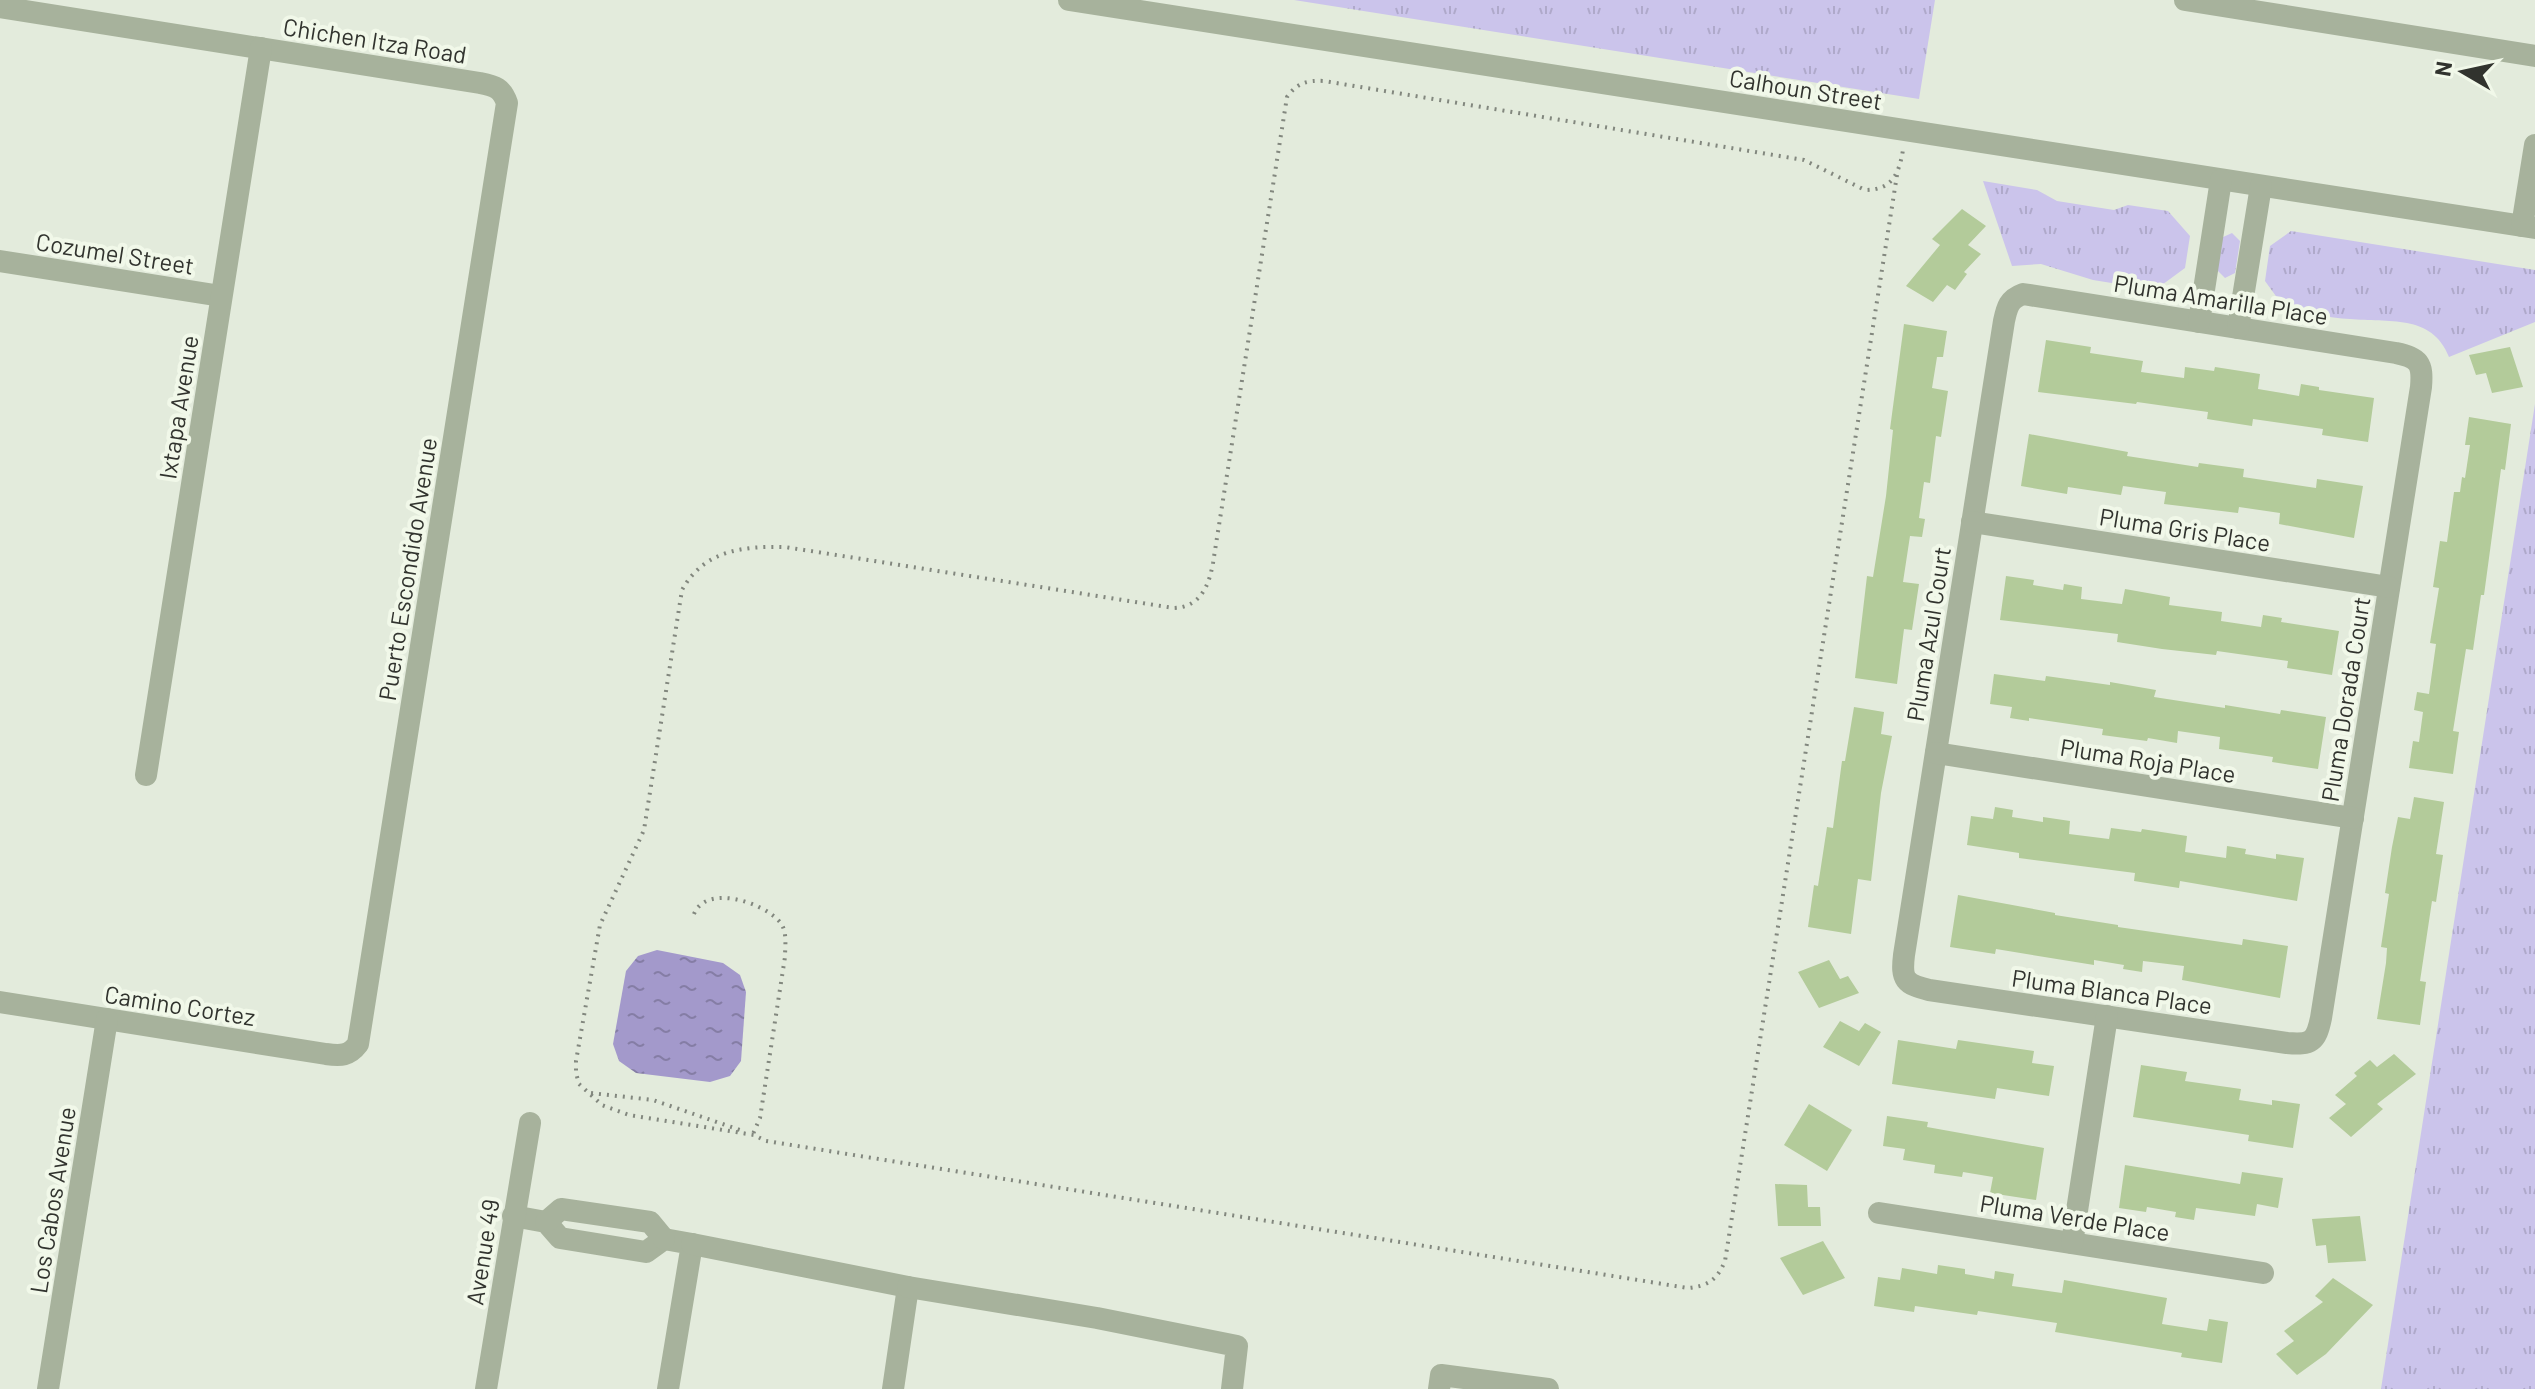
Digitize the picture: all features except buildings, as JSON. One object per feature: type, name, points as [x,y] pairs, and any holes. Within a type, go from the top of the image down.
[{"type":"street","name":"Calhoun Street","points":[[1069,0],[2528,227]]},
{"type":"street","points":[[2185,0],[2302,9],[2535,56]]},
{"type":"street","name":"Chichen Itza Road","points":[[0,7],[52,7],[261,48],[480,83],[495,86],[504,92]]},
{"type":"street","name":"Ixtapa Avenue","points":[[146,775],[261,48]]},
{"type":"street","name":"Puerto Escondido Avenue","points":[[351,1053],[358,1044],[376,935],[505,117],[507,103],[504,92]]},
{"type":"street","points":[[2528,227],[2535,145]]},
{"type":"street","points":[[2199,322],[2221,180]]},
{"type":"street","points":[[2238,328],[2261,186]]},
{"type":"street","name":"Cozumel Street","points":[[0,261],[221,296]]},
{"type":"street","name":"Pluma Amarilla Place","points":[[2013,297],[2023,294],[2038,296],[2396,353],[2419,362]]},
{"type":"street","name":"Pluma Azul Court","points":[[1905,981],[1902,970],[1904,955],[1972,522],[2004,321],[2013,297]]},
{"type":"street","name":"Pluma Dorada Court","points":[[2312,1042],[2319,1032],[2421,387],[2419,362]]},
{"type":"street","name":"Pluma Gris Place","points":[[1972,522],[2389,587]]},
{"type":"street","name":"Pluma Roja Place","points":[[1936,753],[2353,818]]},
{"type":"street","name":"Pluma Blanca Place","points":[[1905,981],[1929,990],[2287,1043],[2302,1045],[2312,1042]]},
{"type":"street","name":"Camino Cortez","points":[[0,1002],[326,1054],[341,1056],[351,1053]]},
{"type":"street","points":[[2072,1243],[2107,1016]]},
{"type":"street","name":"Los Cabos Avenue","points":[[48,1389],[107,1019]]},
{"type":"street","name":"Avenue 49","points":[[486,1389],[530,1123]]},
{"type":"street","points":[[546,1222],[561,1209],[650,1222],[664,1239],[1237,1346],[1232,1389]]},
{"type":"street","name":"Pluma Verde Place","points":[[1879,1213],[2263,1273]]},
{"type":"street","points":[[513,1216],[546,1222],[560,1238],[646,1252],[664,1239]]},
{"type":"street","points":[[607,1245],[612,1216]]},
{"type":"street","points":[[668,1389],[692,1244]]},
{"type":"street","points":[[893,1389],[908,1287]]},
{"type":"street","points":[[1439,1389],[1441,1375],[1548,1389]]},
{"type":"path","points":[[754,1135],[629,1115],[602,1105],[579,1084],[576,1061],[600,925],[644,830],[682,590],[690,575],[700,566],[726,552],[785,547],[1174,608],[1190,605],[1204,593],[1210,581],[1287,97],[1293,88],[1311,80],[1804,160],[1865,190],[1887,186],[1897,175]]},
{"type":"path","points":[[588,1093],[653,1100],[782,1144],[1672,1286],[1707,1286],[1721,1271],[1725,1261],[1906,131]]},
{"type":"path","points":[[694,914],[708,899],[717,897],[742,902],[756,906],[780,921],[786,935],[760,1118],[754,1135]]},
{"type":"green space","points":[[1294,0],[1935,0],[1919,99]]},
{"type":"green space","points":[[1983,181],[2037,190],[2057,201],[2114,210],[2128,205],[2168,211],[2190,236],[2185,268],[2155,290],[2093,280],[2041,264],[2012,266]]},
{"type":"green space","points":[[2291,231],[2535,270],[2535,322],[2449,357],[2432,333],[2407,323],[2286,310],[2265,281],[2270,246]]},
{"type":"green space","points":[[2232,233],[2240,241],[2235,273],[2225,278],[2217,270],[2221,238]]},
{"type":"green space","points":[[2535,404],[2535,1389],[2381,1389]]},
{"type":"water","points":[[657,950],[723,963],[740,975],[746,992],[741,1061],[730,1076],[710,1082],[636,1073],[619,1061],[613,1044],[626,971],[638,956]]}]
